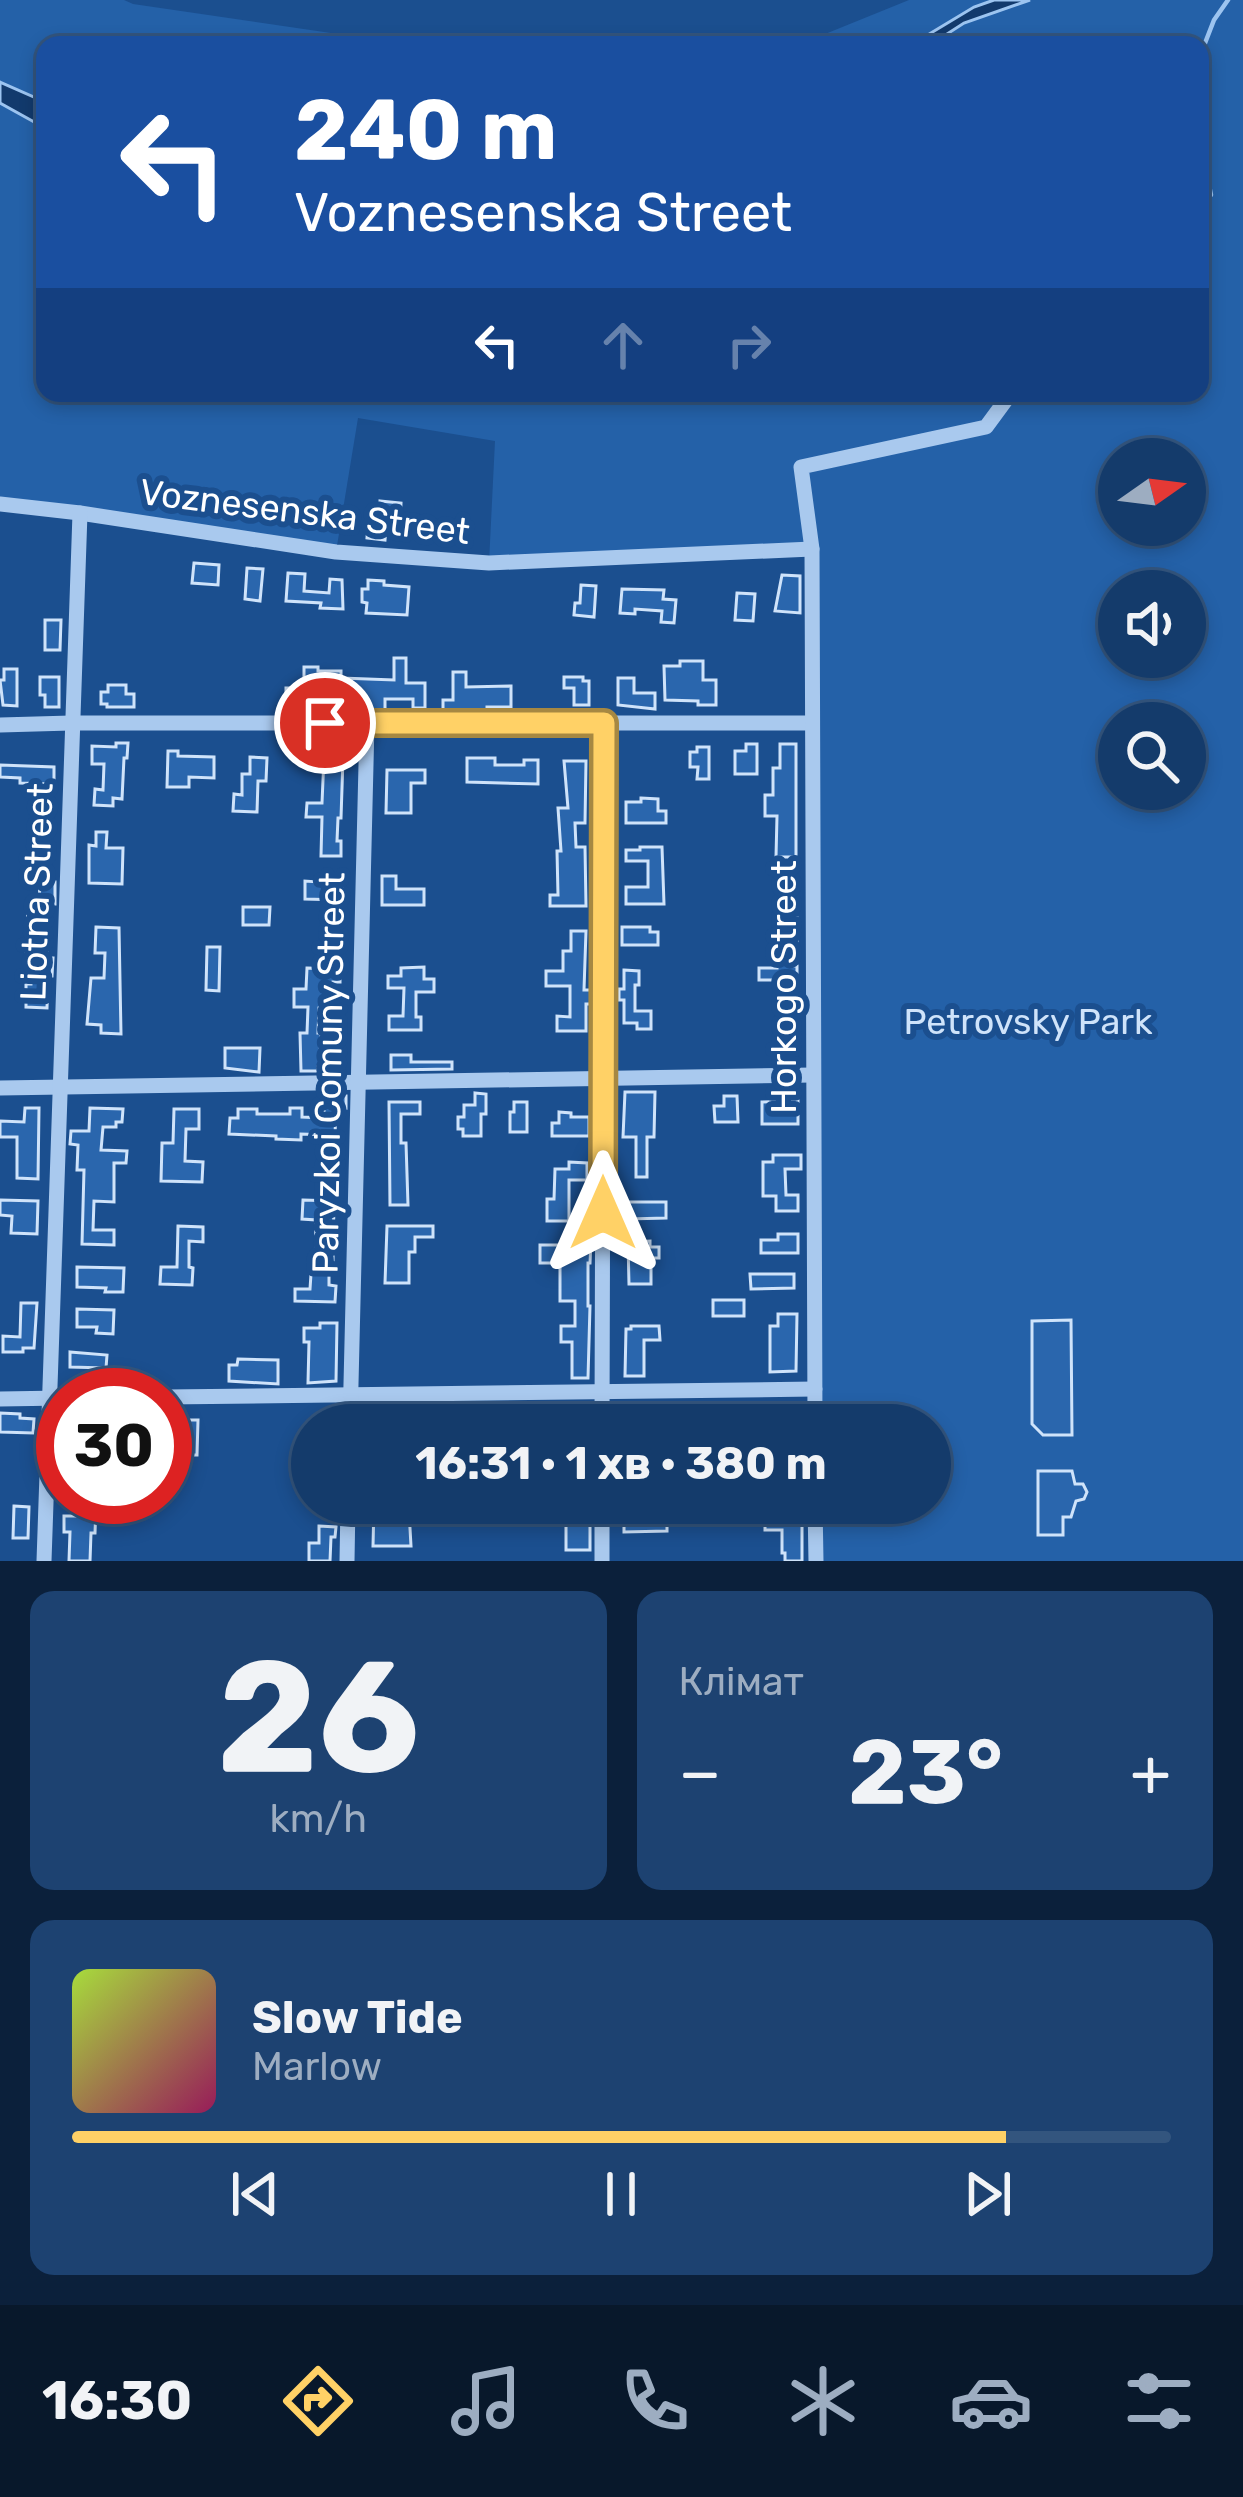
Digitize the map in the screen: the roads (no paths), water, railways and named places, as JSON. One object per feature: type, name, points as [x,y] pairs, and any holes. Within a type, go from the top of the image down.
[{"type":"street","name":"Horkogo Street","points":[[815,1404],[812,549],[801,467],[986,427],[1004,402]]},
{"type":"street","name":"Voznesenska Street","points":[[0,504],[336,552],[489,563],[812,549]]},
{"type":"street","name":"Liotna Street","points":[[56,1368],[59,1087],[80,513]]},
{"type":"street","name":"Paryzkoi Comuny Street","points":[[351,1404],[367,723]]},
{"type":"street","points":[[602,1404],[604,723]]},
{"type":"street","points":[[0,725],[811,723]]},
{"type":"street","points":[[0,1088],[813,1075]]},
{"type":"street","points":[[192,1397],[815,1389]]},
{"type":"street","points":[[0,1399],[36,1398]]},
{"type":"street","name":"Liotna Street","points":[[44,1561],[47,1524]]},
{"type":"street","points":[[346,1561],[347,1524]]},
{"type":"street","points":[[602,1524],[602,1561]]},
{"type":"street","points":[[815,1524],[816,1561]]},
{"type":"waterway","points":[[1208,36],[1228,0]]},
{"type":"waterway","points":[[1209,185],[1211,195]]},
{"type":"park label","name":"Petrovsky Park","points":[[1028,1021]]}]
